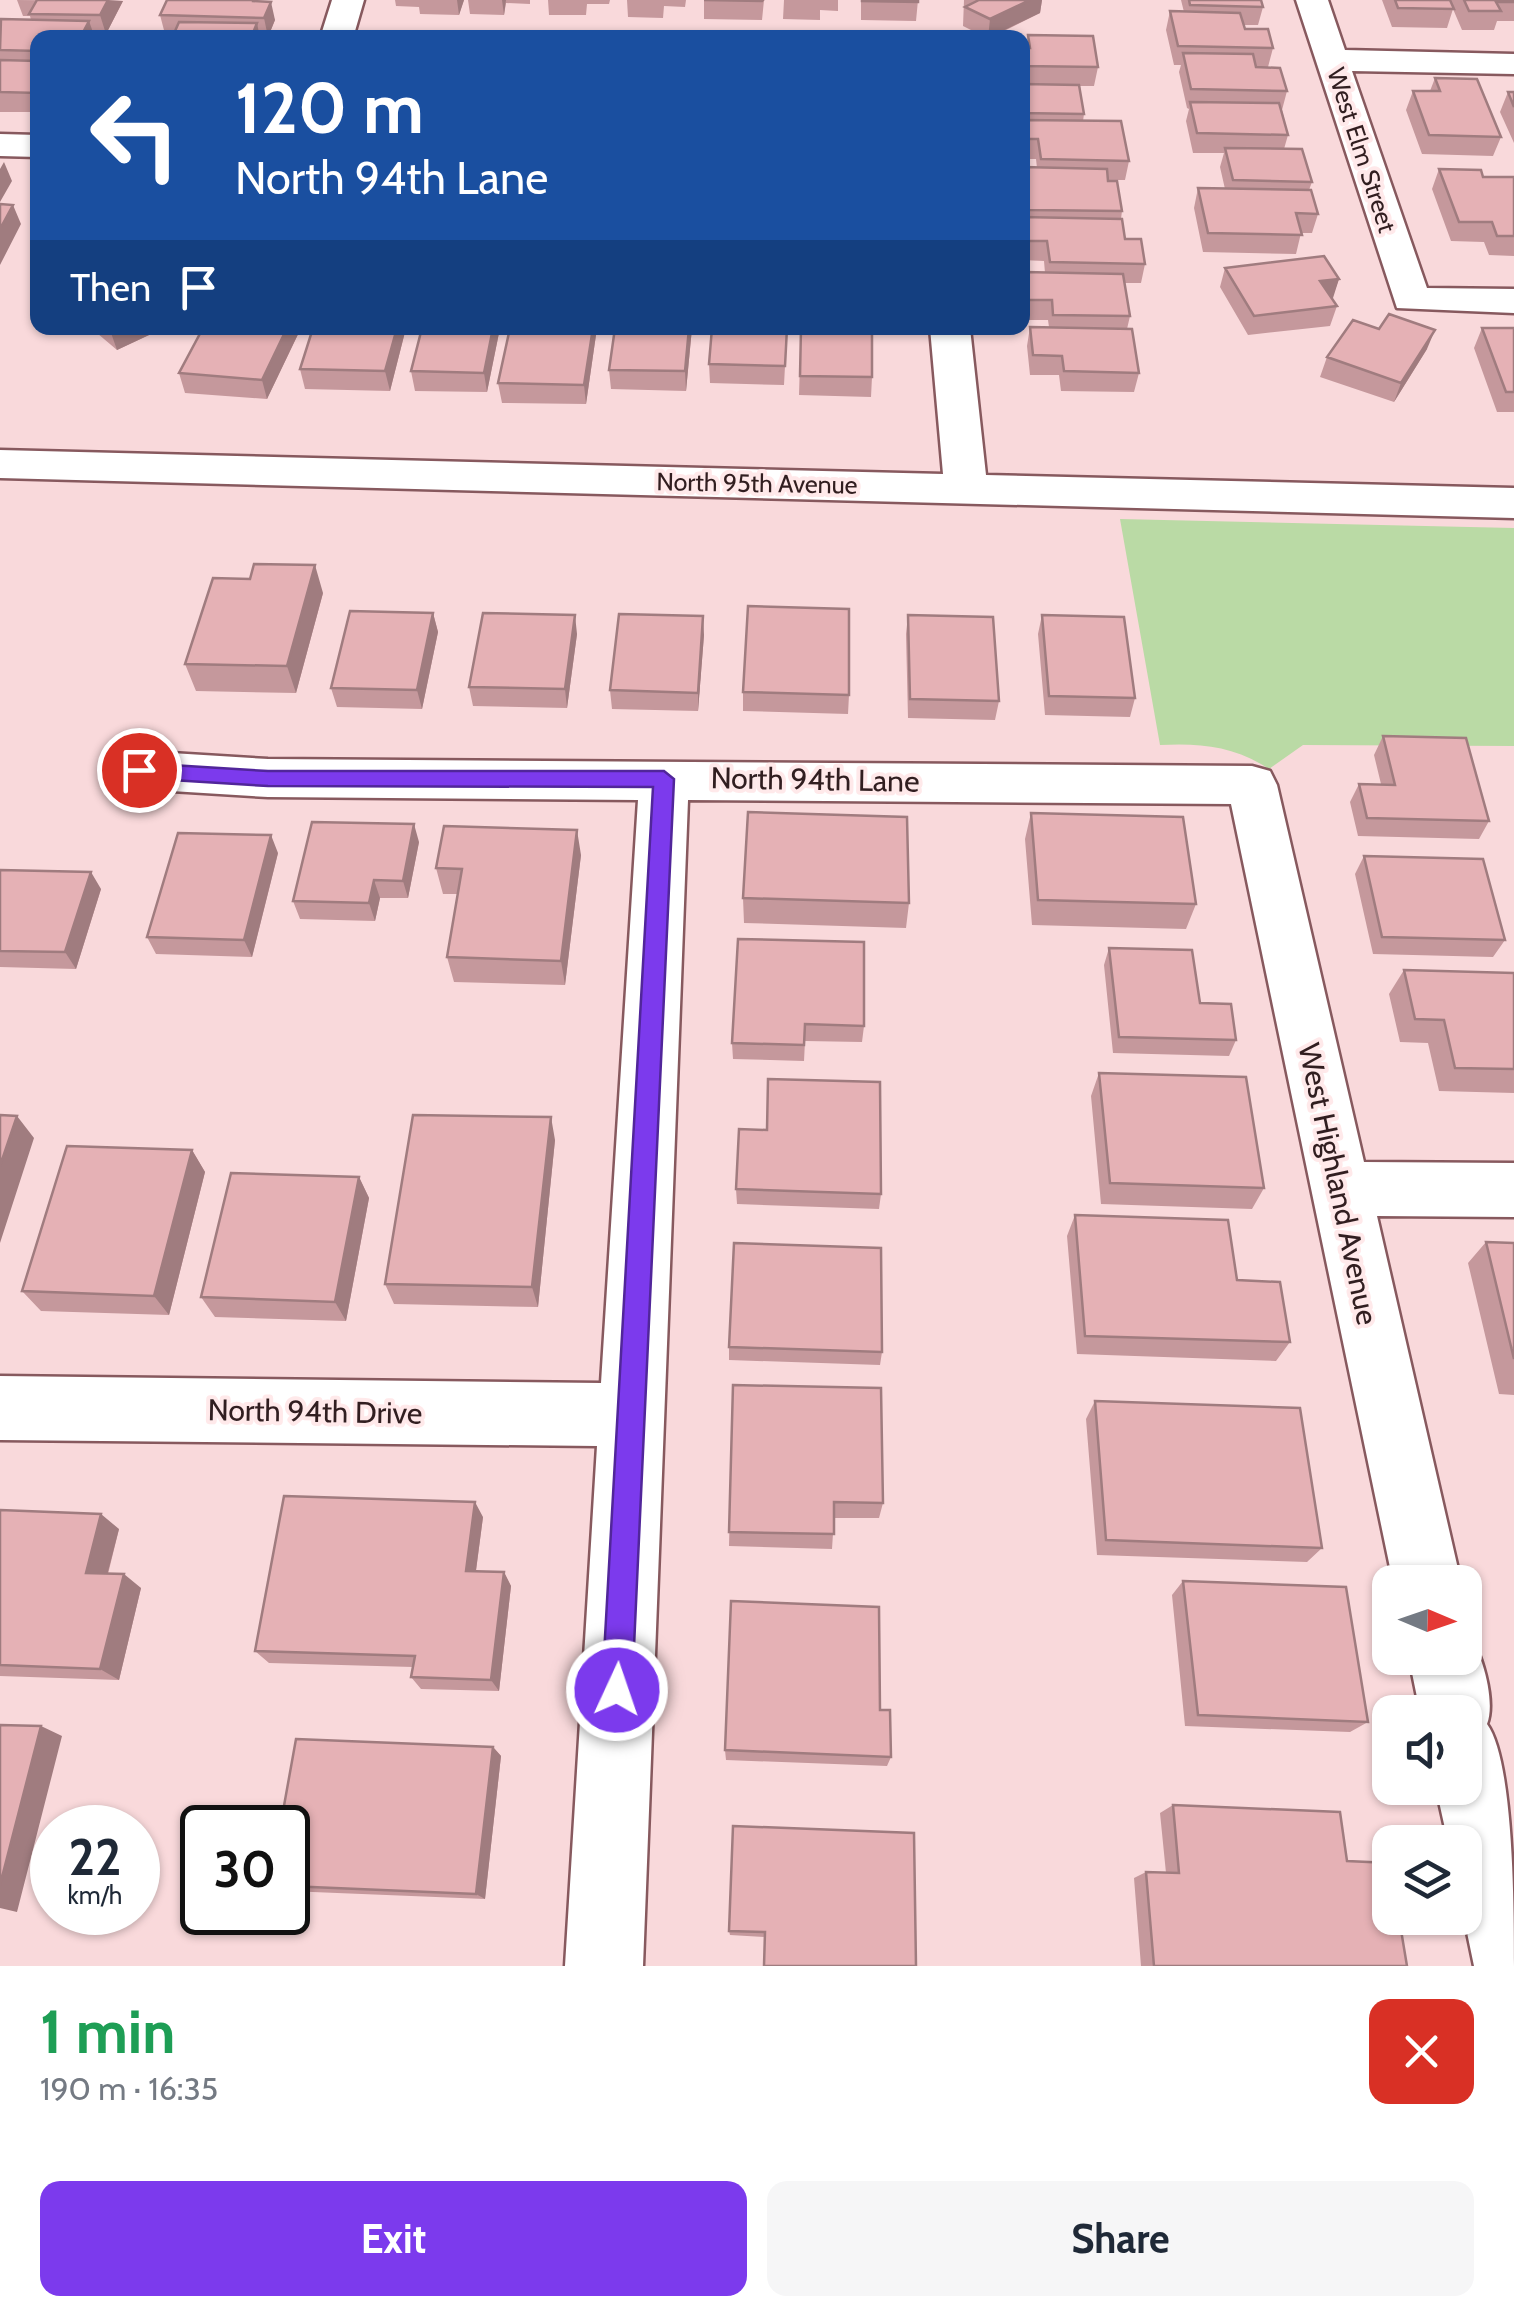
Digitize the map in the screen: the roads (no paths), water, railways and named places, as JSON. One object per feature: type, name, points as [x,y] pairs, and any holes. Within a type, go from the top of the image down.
[{"type":"street","points":[[339,30],[348,0]]},
{"type":"street","name":"West Elm Street","points":[[1312,0],[1412,300],[1514,301]]},
{"type":"street","points":[[1332,60],[1514,64]]},
{"type":"street","points":[[0,145],[30,146]]},
{"type":"street","points":[[951,335],[966,488]]},
{"type":"street","name":"North 95th Avenue","points":[[0,464],[1514,503]]},
{"type":"street","name":"North 94th Lane","points":[[139,770],[268,778],[1252,785]]},
{"type":"street","points":[[604,1966],[664,779]]},
{"type":"street","name":"West Highland Avenue","points":[[1252,785],[1423,1565]]},
{"type":"street","points":[[1338,1188],[1514,1190]]},
{"type":"street","name":"North 94th Drive","points":[[0,1408],[630,1415]]},
{"type":"street","points":[[1477,1805],[1513,1966]]}]
